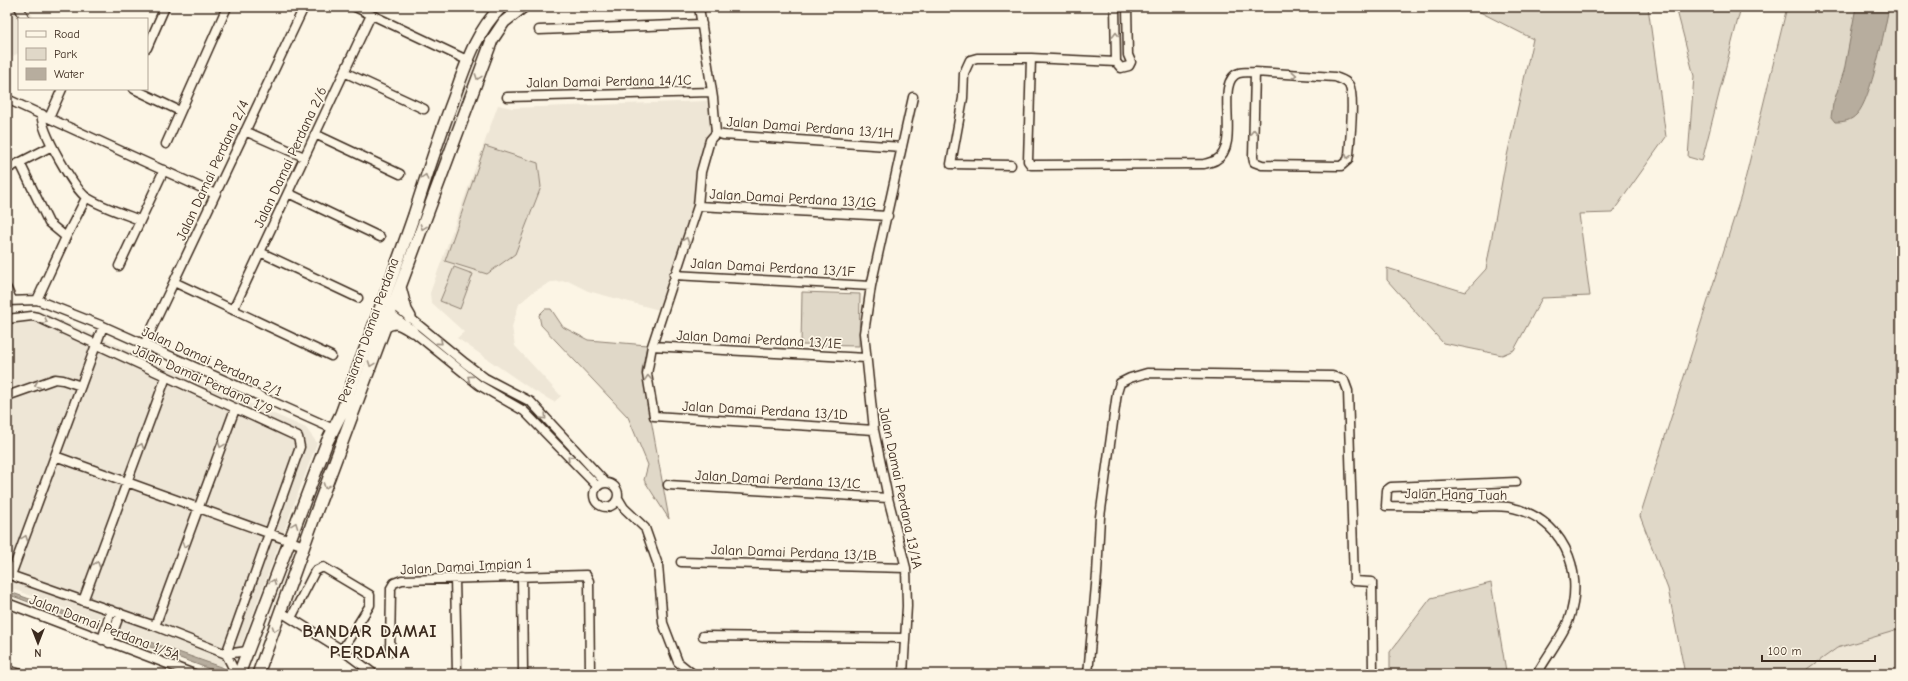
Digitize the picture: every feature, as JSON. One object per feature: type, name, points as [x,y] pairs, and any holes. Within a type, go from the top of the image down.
[{"type":"main road","name":"Persiaran Damai Perdana","points":[[240,674],[247,651],[327,442],[341,414],[467,60],[481,30],[488,19],[501,7]]},
{"type":"main road","name":"Persiaran Damai Perdana","points":[[258,674],[492,40],[504,22],[523,7]]},
{"type":"main road","points":[[400,286],[406,310],[410,317]]},
{"type":"main road","name":"Persiaran Damai Perdana","points":[[327,442],[329,428],[374,305],[386,289]]},
{"type":"main road","points":[[385,327],[390,323],[397,322],[412,330]]},
{"type":"street","points":[[19,7],[24,18]]},
{"type":"street","points":[[148,46],[165,7]]},
{"type":"street","points":[[166,144],[227,7]]},
{"type":"street","name":"Jalan Damai Perdana 2/4","points":[[144,345],[304,7]]},
{"type":"street","points":[[355,7],[467,60]]},
{"type":"street","points":[[652,346],[674,275],[698,206],[701,172],[710,140],[716,133],[712,92],[699,7]]},
{"type":"street","points":[[1115,7],[1116,62],[1121,68],[1129,66],[1130,62],[1128,55],[1127,7]]},
{"type":"street","name":"Jalan Damai Perdana 2/6","points":[[233,310],[371,14]]},
{"type":"street","points":[[539,30],[702,24]]},
{"type":"street","points":[[1011,165],[951,164],[964,98],[964,73],[970,60],[977,58],[1031,58],[1116,62]]},
{"type":"street","points":[[1031,58],[1028,161],[1033,165],[1204,164],[1216,160],[1224,152],[1228,139],[1227,98],[1232,78],[1238,73],[1255,72],[1335,77],[1348,84],[1351,98],[1349,155],[1345,164],[1341,166],[1262,165],[1254,162],[1255,72]]},
{"type":"street","points":[[344,72],[424,109]]},
{"type":"street","points":[[61,90],[42,122],[52,146],[78,191],[86,198],[140,220]]},
{"type":"street","points":[[136,90],[180,111]]},
{"type":"street","name":"Jalan Damai Perdana 14/1C","points":[[506,97],[712,92]]},
{"type":"street","name":"Jalan Damai Perdana 13/1A","points":[[903,674],[907,606],[906,568],[888,498],[874,430],[864,333],[871,286],[888,216],[913,97]]},
{"type":"street","points":[[7,99],[215,194]]},
{"type":"street","points":[[246,130],[304,157]]},
{"type":"street","name":"Jalan Damai Perdana 13/1H","points":[[716,133],[723,135],[902,147]]},
{"type":"street","points":[[315,134],[400,174]]},
{"type":"street","points":[[7,169],[52,146]]},
{"type":"street","points":[[20,163],[49,223],[66,237]]},
{"type":"street","points":[[119,266],[164,170]]},
{"type":"street","points":[[288,193],[380,236]]},
{"type":"street","points":[[7,289],[10,301],[38,300],[66,237],[86,198]]},
{"type":"street","name":"Jalan Damai Perdana 13/1G","points":[[698,206],[888,216]]},
{"type":"street","points":[[260,252],[358,298]]},
{"type":"street","name":"Jalan Damai Perdana 13/1F","points":[[674,275],[871,286]]},
{"type":"street","points":[[174,282],[332,356]]},
{"type":"street","name":"Jalan Damai Perdana 2/1","points":[[38,300],[103,326],[329,428]]},
{"type":"street","points":[[381,305],[410,317],[485,378],[531,402],[606,482],[612,484],[616,488],[618,498],[624,508],[645,528],[658,565],[663,623],[678,662],[693,674]]},
{"type":"street","points":[[392,309],[412,330],[479,385],[524,410],[542,427],[597,486]]},
{"type":"street","name":"Jalan Damai Perdana 1/9","points":[[7,319],[32,316],[38,318],[298,437],[300,447],[270,534]]},
{"type":"street","points":[[103,326],[9,574],[112,610],[226,654],[247,651]]},
{"type":"street","name":"Jalan Damai Perdana 13/1E","points":[[652,346],[866,358]]},
{"type":"street","name":"Jalan Damai Perdana 13/1D","points":[[652,346],[647,374],[654,416],[874,430]]},
{"type":"street","points":[[1088,674],[1097,574],[1100,517],[1117,393],[1120,384],[1130,378],[1147,373],[1332,376],[1344,380],[1348,392],[1354,581],[1372,582],[1373,674]]},
{"type":"street","points":[[83,601],[166,377]]},
{"type":"street","points":[[7,396],[18,393],[48,380],[63,380],[81,386]]},
{"type":"street","points":[[155,626],[235,409]]},
{"type":"street","points":[[55,456],[304,546]]},
{"type":"street","points":[[606,482],[597,486],[594,493],[595,501],[603,507],[611,506],[624,508]]},
{"type":"street","name":"Jalan Hang Tuah","points":[[1516,482],[1391,487],[1387,490],[1386,506],[1507,507],[1528,512],[1561,538],[1571,560],[1574,579],[1573,604],[1569,620],[1537,674]]},
{"type":"street","name":"Jalan Damai Perdana 13/1C","points":[[668,485],[888,498]]},
{"type":"street","points":[[611,506],[618,498]]},
{"type":"street","points":[[236,674],[226,654],[270,534]]},
{"type":"street","name":"Jalan Damai Perdana 13/1B","points":[[681,562],[906,568]]},
{"type":"street","points":[[291,618],[315,571],[323,567],[370,595],[370,605],[342,650]]},
{"type":"street","name":"Jalan Damai Impian 1","points":[[390,652],[391,588],[394,583],[402,580],[586,575],[589,581],[590,674]]},
{"type":"street","points":[[522,576],[523,674]]},
{"type":"street","points":[[455,578],[457,674]]},
{"type":"street","name":"Jalan Damai Perdana 1/5A","points":[[7,603],[107,639],[194,674]]},
{"type":"street","points":[[107,639],[107,625],[112,610]]},
{"type":"street","points":[[281,612],[342,650],[374,674]]},
{"type":"street","points":[[107,639],[115,628],[120,613]]},
{"type":"street","points":[[703,636],[905,638]]},
{"type":"street","points":[[7,670],[21,674]]},
{"type":"shaded area","points":[[7,7],[28,7],[34,18],[18,18],[18,54],[7,59]]},
{"type":"shaded area","points":[[708,101],[710,136],[696,201],[659,310],[588,291],[568,281],[551,282],[533,292],[519,304],[512,327],[515,346],[561,396],[554,402],[531,389],[457,338],[464,332],[431,302],[430,293],[498,105],[512,108]]},
{"type":"shaded area","points":[[38,310],[306,428],[317,443],[241,646],[222,667],[7,587],[7,314]]},
{"type":"shaded area","points":[[1901,629],[1901,674],[1801,674],[1837,648]]},
{"type":"green space","points":[[1479,7],[1648,7],[1666,137],[1612,213],[1579,214],[1590,296],[1542,298],[1514,350],[1502,355],[1443,343],[1387,280],[1387,268],[1465,292],[1486,269],[1505,165],[1533,39],[1478,11]]},
{"type":"green space","points":[[1676,7],[1741,7],[1702,161],[1688,157],[1694,76]]},
{"type":"green space","points":[[1787,7],[1901,7],[1901,629],[1837,648],[1801,674],[1685,674],[1668,589],[1640,516],[1741,196]]},
{"type":"green space","points":[[485,146],[538,163],[541,187],[515,254],[487,274],[445,261]]},
{"type":"green space","points":[[454,267],[473,274],[460,309],[440,301]]},
{"type":"green space","points":[[802,292],[860,294],[859,346],[801,345]]},
{"type":"green space","points":[[545,309],[551,309],[563,327],[588,340],[647,345],[642,370],[669,519],[644,480],[648,465],[628,417],[541,325],[539,315]]},
{"type":"green space","points":[[1491,583],[1506,671],[1504,674],[1390,674],[1390,652],[1431,598]]},
{"type":"water","points":[[1856,7],[1889,7],[1877,63],[1862,106],[1857,114],[1850,120],[1835,122],[1831,117],[1833,104],[1844,71]]},
{"type":"water","points":[[7,591],[229,670],[232,674],[223,674],[7,594]]},
{"type":"district","name":"BANDAR DAMAI PERDANA","points":[[370,641]]}]
